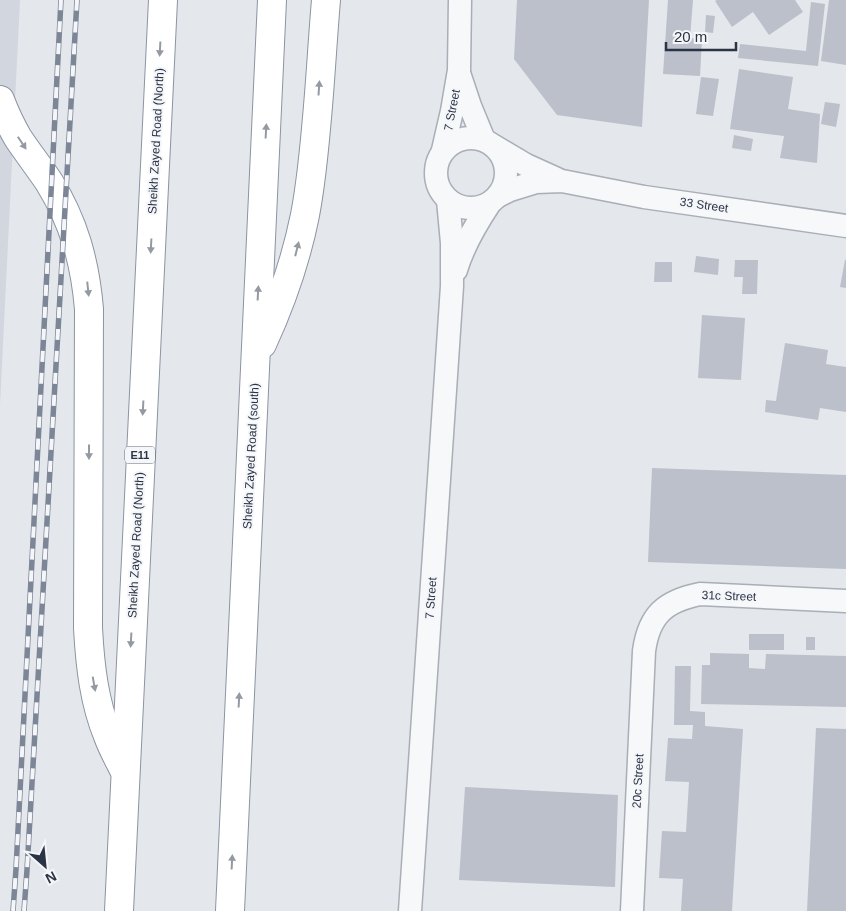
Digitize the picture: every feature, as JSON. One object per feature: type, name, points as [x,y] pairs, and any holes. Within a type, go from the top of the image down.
[{"type":"highway","name":"Sheikh Zayed Road (North)","points":[[119,911],[163,0]]},
{"type":"highway","name":"Sheikh Zayed Road (south)","points":[[230,911],[272,0]]},
{"type":"highway","points":[[255,359],[272,324],[285,288],[297,252],[305,214],[312,177],[316,138],[326,0]]},
{"type":"highway","points":[[0,100],[18,136],[62,205],[73,230],[87,282],[90,317],[88,628],[90,664],[96,700],[107,735],[125,773]]},
{"type":"street","name":"7 Street","points":[[443,150],[459,70],[460,0]]},
{"type":"street","name":"7 Street","points":[[459,70],[470,106],[489,143]]},
{"type":"street","points":[[462,138],[473,138],[489,143],[501,154],[506,164],[504,186],[494,200],[480,208],[468,209],[457,206],[440,192],[436,182],[437,160],[443,150],[462,138]]},
{"type":"street","name":"33 Street","points":[[489,143],[526,165],[562,181],[644,197],[846,226]]},
{"type":"street","name":"33 Street","points":[[494,200],[510,190],[536,182],[562,181]]},
{"type":"street","name":"7 Street","points":[[410,911],[452,286],[452,243],[448,200]]},
{"type":"street","name":"7 Street","points":[[452,286],[466,243],[477,222],[494,200]]},
{"type":"street","name":"31c Street","points":[[644,651],[646,636],[660,612],[672,602],[685,597],[700,594],[846,601]]},
{"type":"street","name":"20c Street","points":[[632,911],[644,651]]},
{"type":"shaded area","points":[[0,0],[20,0],[0,405]]},
{"type":"building","points":[[517,0],[649,0],[642,127],[557,115],[514,59]]},
{"type":"building","points":[[668,0],[693,0],[690,38],[702,39],[700,76],[663,74]]},
{"type":"building","points":[[795,0],[803,12],[769,35],[753,12],[732,27],[715,1]]},
{"type":"building","points":[[829,0],[846,0],[846,65],[821,61]]},
{"type":"building","points":[[811,2],[825,4],[818,66],[738,58],[740,44],[806,51]]},
{"type":"building","points":[[706,15],[715,16],[713,33],[705,32]]},
{"type":"building","points":[[739,69],[793,77],[788,109],[820,114],[817,163],[780,158],[784,136],[730,129]]},
{"type":"building","points":[[701,77],[719,79],[713,116],[696,114]]},
{"type":"building","points":[[825,102],[840,104],[836,127],[821,124]]},
{"type":"building","points":[[734,135],[753,139],[751,151],[732,148]]},
{"type":"building","points":[[696,256],[719,259],[718,275],[694,272]]},
{"type":"building","points":[[735,260],[758,260],[757,294],[742,294],[743,277],[734,277]]},
{"type":"building","points":[[846,260],[846,288],[840,287]]},
{"type":"building","points":[[655,262],[672,262],[672,282],[654,282]]},
{"type":"building","points":[[702,315],[745,318],[741,380],[698,378]]},
{"type":"building","points":[[785,343],[828,350],[826,364],[846,367],[846,412],[820,408],[818,420],[765,412],[766,400],[776,401]]},
{"type":"building","points":[[652,468],[846,475],[846,569],[648,562]]},
{"type":"building","points":[[749,634],[784,634],[784,650],[749,650]]},
{"type":"building","points":[[806,637],[815,637],[815,650],[806,650]]},
{"type":"building","points":[[710,653],[749,654],[749,668],[765,669],[766,654],[846,656],[846,707],[701,704],[702,665],[710,665]]},
{"type":"building","points":[[675,666],[691,666],[690,711],[705,712],[705,726],[743,729],[732,911],[681,911],[683,879],[659,878],[662,831],[686,832],[689,782],[665,781],[668,738],[692,739],[693,725],[674,725]]},
{"type":"building","points":[[816,728],[846,729],[846,911],[807,911]]},
{"type":"building","points":[[465,787],[618,795],[615,887],[459,880]]},
{"type":"railway","points":[[13,911],[61,0]]},
{"type":"railway","points":[[24,911],[77,0]]}]
